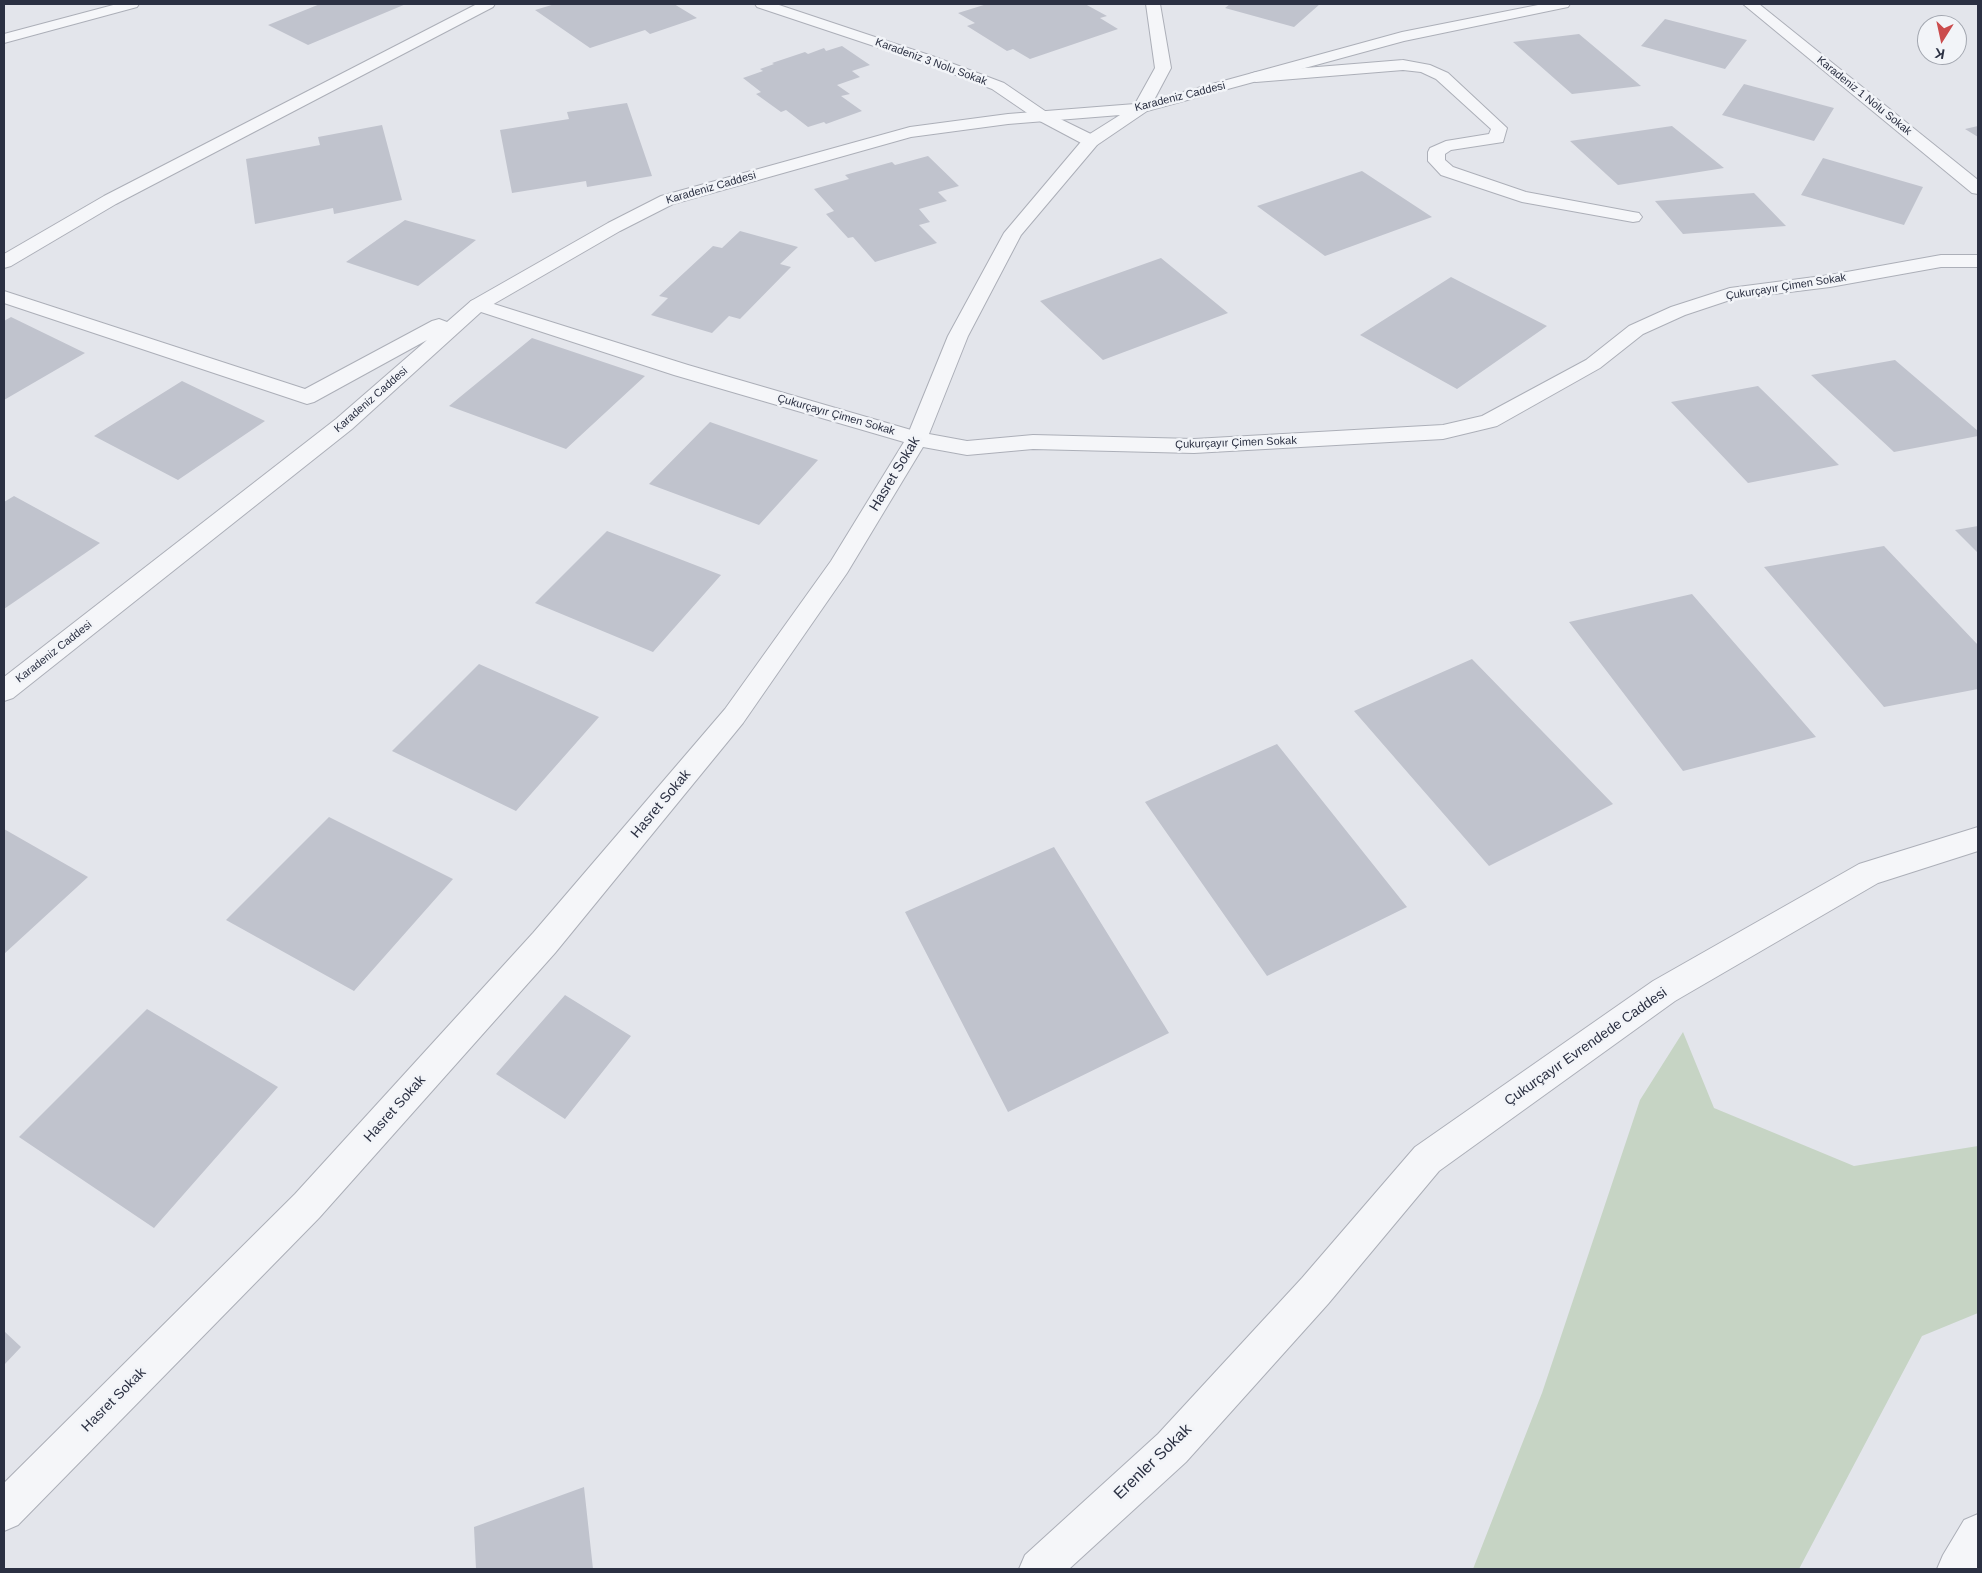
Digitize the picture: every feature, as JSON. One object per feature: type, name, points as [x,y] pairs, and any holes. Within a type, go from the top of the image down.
[{"type":"street","points":[[4,40],[132,4]]},
{"type":"street","points":[[4,262],[110,200],[488,4]]},
{"type":"street","name":"Karadeniz 3 Nolu Sokak","points":[[762,4],[930,60],[998,86],[1042,116],[1091,141]]},
{"type":"street","name":"Hasret Sokak","points":[[4,1511],[307,1206],[544,943],[734,716],[839,567],[917,439],[958,336],[1013,233],[1091,141],[1141,108],[1163,68],[1154,4]]},
{"type":"street","name":"Karadeniz Caddesi","points":[[4,691],[344,424],[478,305],[614,227],[667,200],[910,132],[1042,116],[1141,108],[1402,37],[1563,4]]},
{"type":"street","name":"Karadeniz 1 Nolu Sokak","points":[[1750,4],[1978,189]]},
{"type":"street","points":[[1256,77],[1403,65],[1425,68],[1442,76],[1499,128],[1497,138],[1446,146],[1436,152],[1437,161],[1447,171],[1522,197],[1633,217]]},
{"type":"street","name":"Çukurçayır Çimen Sokak","points":[[478,305],[681,370],[917,439],[967,448],[1033,442],[1194,446],[1443,432],[1489,421],[1593,364],[1636,330],[1678,311],[1730,294],[1830,281],[1941,260],[1978,261]]},
{"type":"street","points":[[4,297],[307,397],[478,305]]},
{"type":"street","name":"Çukurçayır Evrendede Caddesi","points":[[1262,1350],[1427,1159],[1664,991],[1869,873],[1978,840]]},
{"type":"street","name":"Erenler Sokak","points":[[1039,1569],[1172,1448],[1262,1350]]},
{"type":"street","points":[[1958,1569],[1978,1534]]},
{"type":"green space","points":[[1683,1032],[1714,1108],[1854,1166],[1978,1146],[1978,1313],[1922,1336],[1799,1569],[1473,1569],[1542,1393],[1640,1100]]},
{"type":"building","points":[[320,4],[406,4],[308,45],[268,25]]},
{"type":"building","points":[[555,4],[674,4],[697,18],[650,34],[645,30],[590,48],[535,10]]},
{"type":"building","points":[[987,4],[1085,4],[1107,16],[1100,18],[1118,29],[1030,59],[1013,49],[1007,51],[967,26],[975,23],[958,13]]},
{"type":"building","points":[[1230,4],[1320,4],[1294,27],[1225,8]]},
{"type":"building","points":[[1665,19],[1747,40],[1725,69],[1641,46]]},
{"type":"building","points":[[1579,34],[1641,86],[1572,94],[1513,42]]},
{"type":"building","points":[[842,46],[870,65],[852,71],[860,77],[837,85],[850,94],[841,96],[862,111],[826,124],[824,122],[808,127],[786,110],[781,112],[756,94],[761,92],[743,78],[763,71],[760,69],[774,64],[772,63],[805,52],[808,54],[824,48],[826,51]]},
{"type":"building","points":[[1744,84],[1834,108],[1814,141],[1722,115]]},
{"type":"building","points":[[627,103],[652,176],[587,187],[586,181],[512,193],[500,130],[569,119],[567,112]]},
{"type":"building","points":[[382,125],[402,200],[334,214],[333,208],[255,224],[246,159],[320,145],[318,137]]},
{"type":"building","points":[[1672,126],[1724,168],[1618,185],[1570,141]]},
{"type":"building","points":[[1978,126],[1978,137],[1965,129]]},
{"type":"building","points":[[928,156],[959,186],[938,192],[947,201],[919,209],[930,222],[919,225],[937,243],[875,262],[853,237],[848,238],[826,214],[834,211],[814,189],[849,179],[845,175],[892,162],[895,165]]},
{"type":"building","points":[[1823,158],[1923,187],[1904,225],[1801,195]]},
{"type":"building","points":[[1362,171],[1432,217],[1325,256],[1257,206]]},
{"type":"building","points":[[1754,193],[1786,226],[1683,234],[1655,201]]},
{"type":"building","points":[[405,220],[476,240],[418,286],[346,262]]},
{"type":"building","points":[[740,231],[798,247],[780,264],[791,267],[740,319],[729,316],[712,333],[651,315],[668,298],[659,296],[713,246],[722,248]]},
{"type":"building","points":[[1161,258],[1228,313],[1103,360],[1040,301]]},
{"type":"building","points":[[1451,277],[1547,326],[1457,389],[1360,335]]},
{"type":"building","points":[[11,317],[85,353],[4,400],[4,321]]},
{"type":"building","points":[[532,338],[645,376],[566,449],[449,406]]},
{"type":"building","points":[[1895,360],[1978,431],[1978,436],[1894,452],[1811,375]]},
{"type":"building","points":[[182,381],[265,421],[178,480],[94,436]]},
{"type":"building","points":[[1758,386],[1839,465],[1748,483],[1671,402]]},
{"type":"building","points":[[710,422],[818,460],[759,525],[649,484]]},
{"type":"building","points":[[14,496],[100,543],[4,609],[4,502]]},
{"type":"building","points":[[1978,526],[1978,553],[1955,530]]},
{"type":"building","points":[[607,531],[721,575],[653,652],[535,603]]},
{"type":"building","points":[[1884,546],[1978,645],[1978,689],[1884,707],[1764,567]]},
{"type":"building","points":[[1692,594],[1816,737],[1683,771],[1569,622]]},
{"type":"building","points":[[1472,659],[1613,804],[1489,866],[1354,711]]},
{"type":"building","points":[[479,664],[599,717],[516,811],[392,751]]},
{"type":"building","points":[[1277,744],[1407,907],[1267,976],[1145,802]]},
{"type":"building","points":[[329,817],[453,879],[354,991],[226,920]]},
{"type":"building","points":[[4,829],[88,877],[4,954]]},
{"type":"building","points":[[1054,847],[1169,1033],[1008,1112],[905,912]]},
{"type":"building","points":[[565,995],[631,1036],[565,1119],[496,1074]]},
{"type":"building","points":[[147,1009],[278,1087],[154,1228],[19,1137]]},
{"type":"building","points":[[4,1331],[21,1347],[4,1365]]},
{"type":"building","points":[[584,1487],[593,1569],[476,1569],[474,1527]]}]
